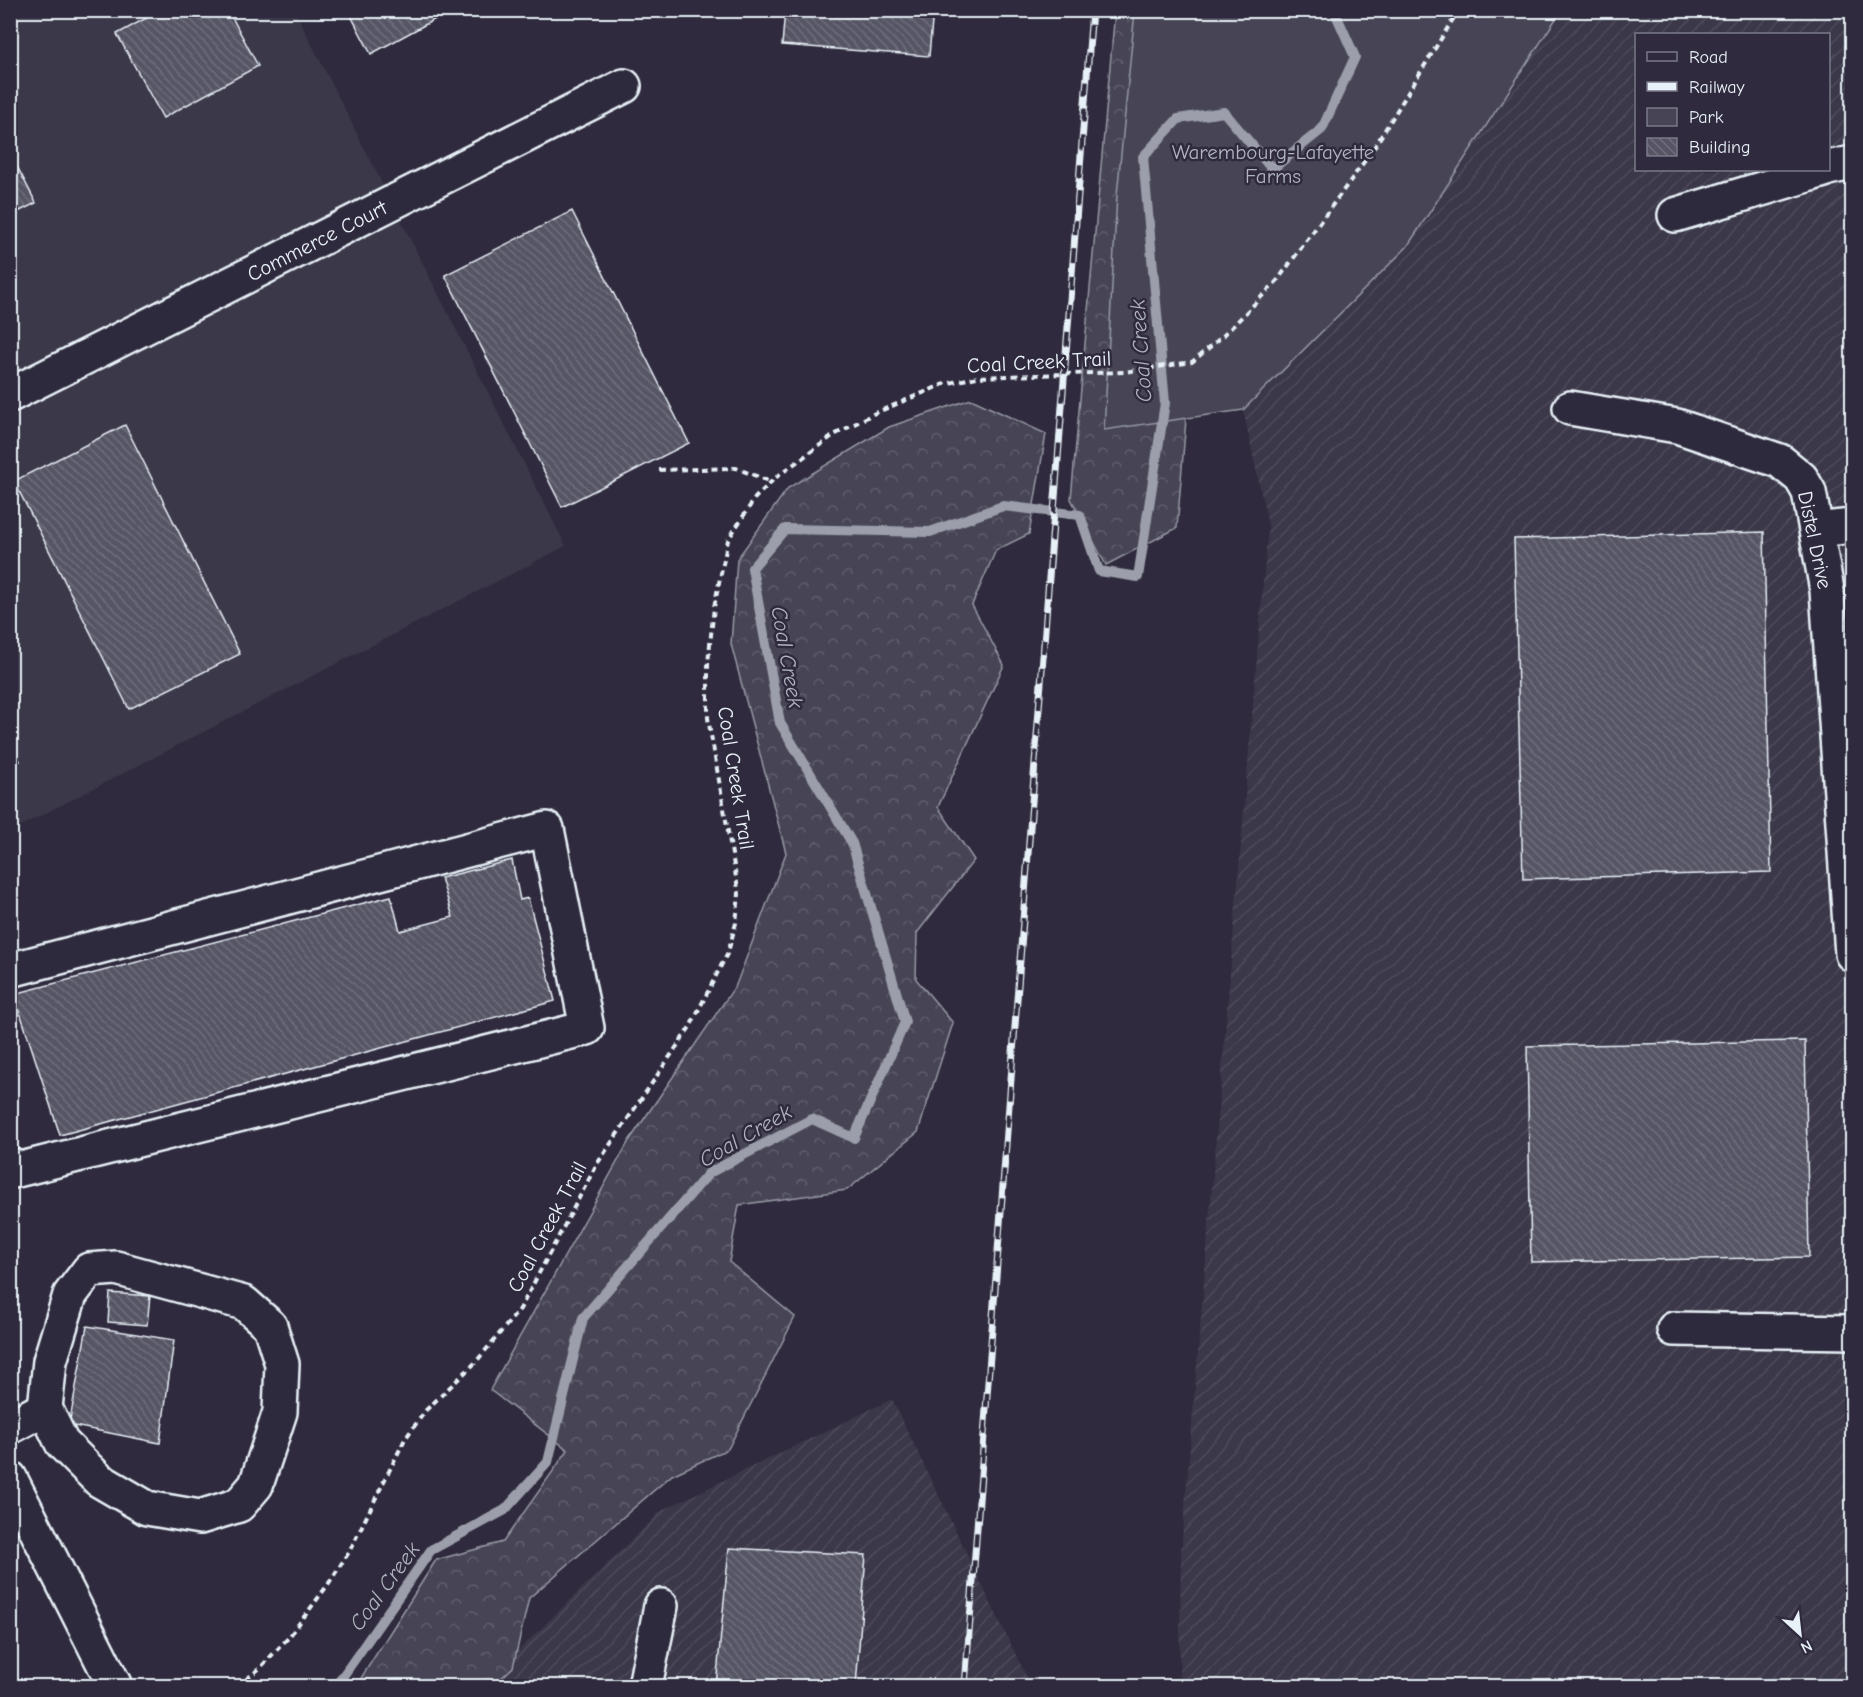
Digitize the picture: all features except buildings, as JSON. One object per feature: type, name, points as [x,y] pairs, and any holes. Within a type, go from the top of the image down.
[{"type":"street","name":"Commerce Court","points":[[10,395],[624,86]]},
{"type":"street","points":[[1830,168],[1852,163]]},
{"type":"street","points":[[1675,215],[1821,171]]},
{"type":"street","name":"Distel Drive","points":[[1570,408],[1677,426],[1780,461],[1801,478],[1809,492],[1827,590],[1852,954]]},
{"type":"street","points":[[1816,530],[1852,526]]},
{"type":"street","points":[[10,970],[547,829],[587,1028],[13,1171],[10,1164]]},
{"type":"street","points":[[116,1268],[244,1303],[270,1326],[282,1364],[280,1412],[256,1485],[239,1505],[200,1517],[147,1508],[99,1480],[62,1443],[45,1408],[50,1361],[70,1295],[89,1270],[116,1268]]},
{"type":"street","points":[[1674,1329],[1852,1332]]},
{"type":"street","points":[[10,1427],[45,1408]]},
{"type":"street","points":[[13,1489],[115,1686]]},
{"type":"street","points":[[645,1686],[661,1606]]},
{"type":"path","name":"Coal Creek Trail","points":[[238,1686],[260,1668],[289,1637],[327,1586],[348,1552],[390,1465],[426,1410],[475,1363],[520,1309],[597,1164],[690,1027],[728,952],[736,923],[739,894],[708,718],[708,663],[714,607],[728,540],[755,498],[771,482],[834,435],[883,410],[944,384],[977,377],[1124,372],[1192,362],[1224,335],[1277,280],[1372,151],[1455,16],[1456,10]]},
{"type":"path","points":[[659,470],[736,468],[771,482]]},
{"type":"shaded area","points":[[11,11],[295,11],[566,546],[11,831]]},
{"type":"shaded area","points":[[1561,11],[1852,11],[1852,1686],[1179,1686],[1181,1552],[1268,525],[1243,410],[1407,247]]},
{"type":"shaded area","points":[[892,1399],[1031,1686],[482,1686],[662,1510]]},
{"type":"green space","name":"Warembourg-Lafayette Farms","points":[[1135,10],[1561,11],[1407,247],[1243,410],[1104,430],[1117,195]]},
{"type":"green space","name":"Warembourg-Lafayette Farms","points":[[1115,11],[1433,11],[1187,407],[1177,528],[1106,565],[1071,499]]},
{"type":"green space","points":[[971,399],[1046,434],[1029,534],[996,550],[972,605],[1004,665],[938,807],[974,860],[917,933],[916,979],[953,1023],[918,1132],[847,1190],[739,1205],[729,1262],[795,1317],[728,1449],[672,1475],[529,1598],[513,1667],[493,1686],[356,1686],[436,1560],[503,1542],[568,1450],[490,1390],[629,1141],[736,985],[786,853],[731,644],[737,559],[788,488],[889,427]]},
{"type":"waterway","name":"Coal Creek","points":[[336,1686],[431,1550],[505,1510],[548,1462],[583,1318],[709,1173],[812,1119],[854,1138],[905,1022],[852,843],[780,723],[752,568],[785,529],[930,532],[1003,506],[1080,515],[1099,571],[1138,577],[1165,403],[1143,157],[1178,119],[1224,112],[1272,169],[1322,129],[1355,57],[1334,10]]},
{"type":"railway","points":[[965,1686],[1092,10]]}]
